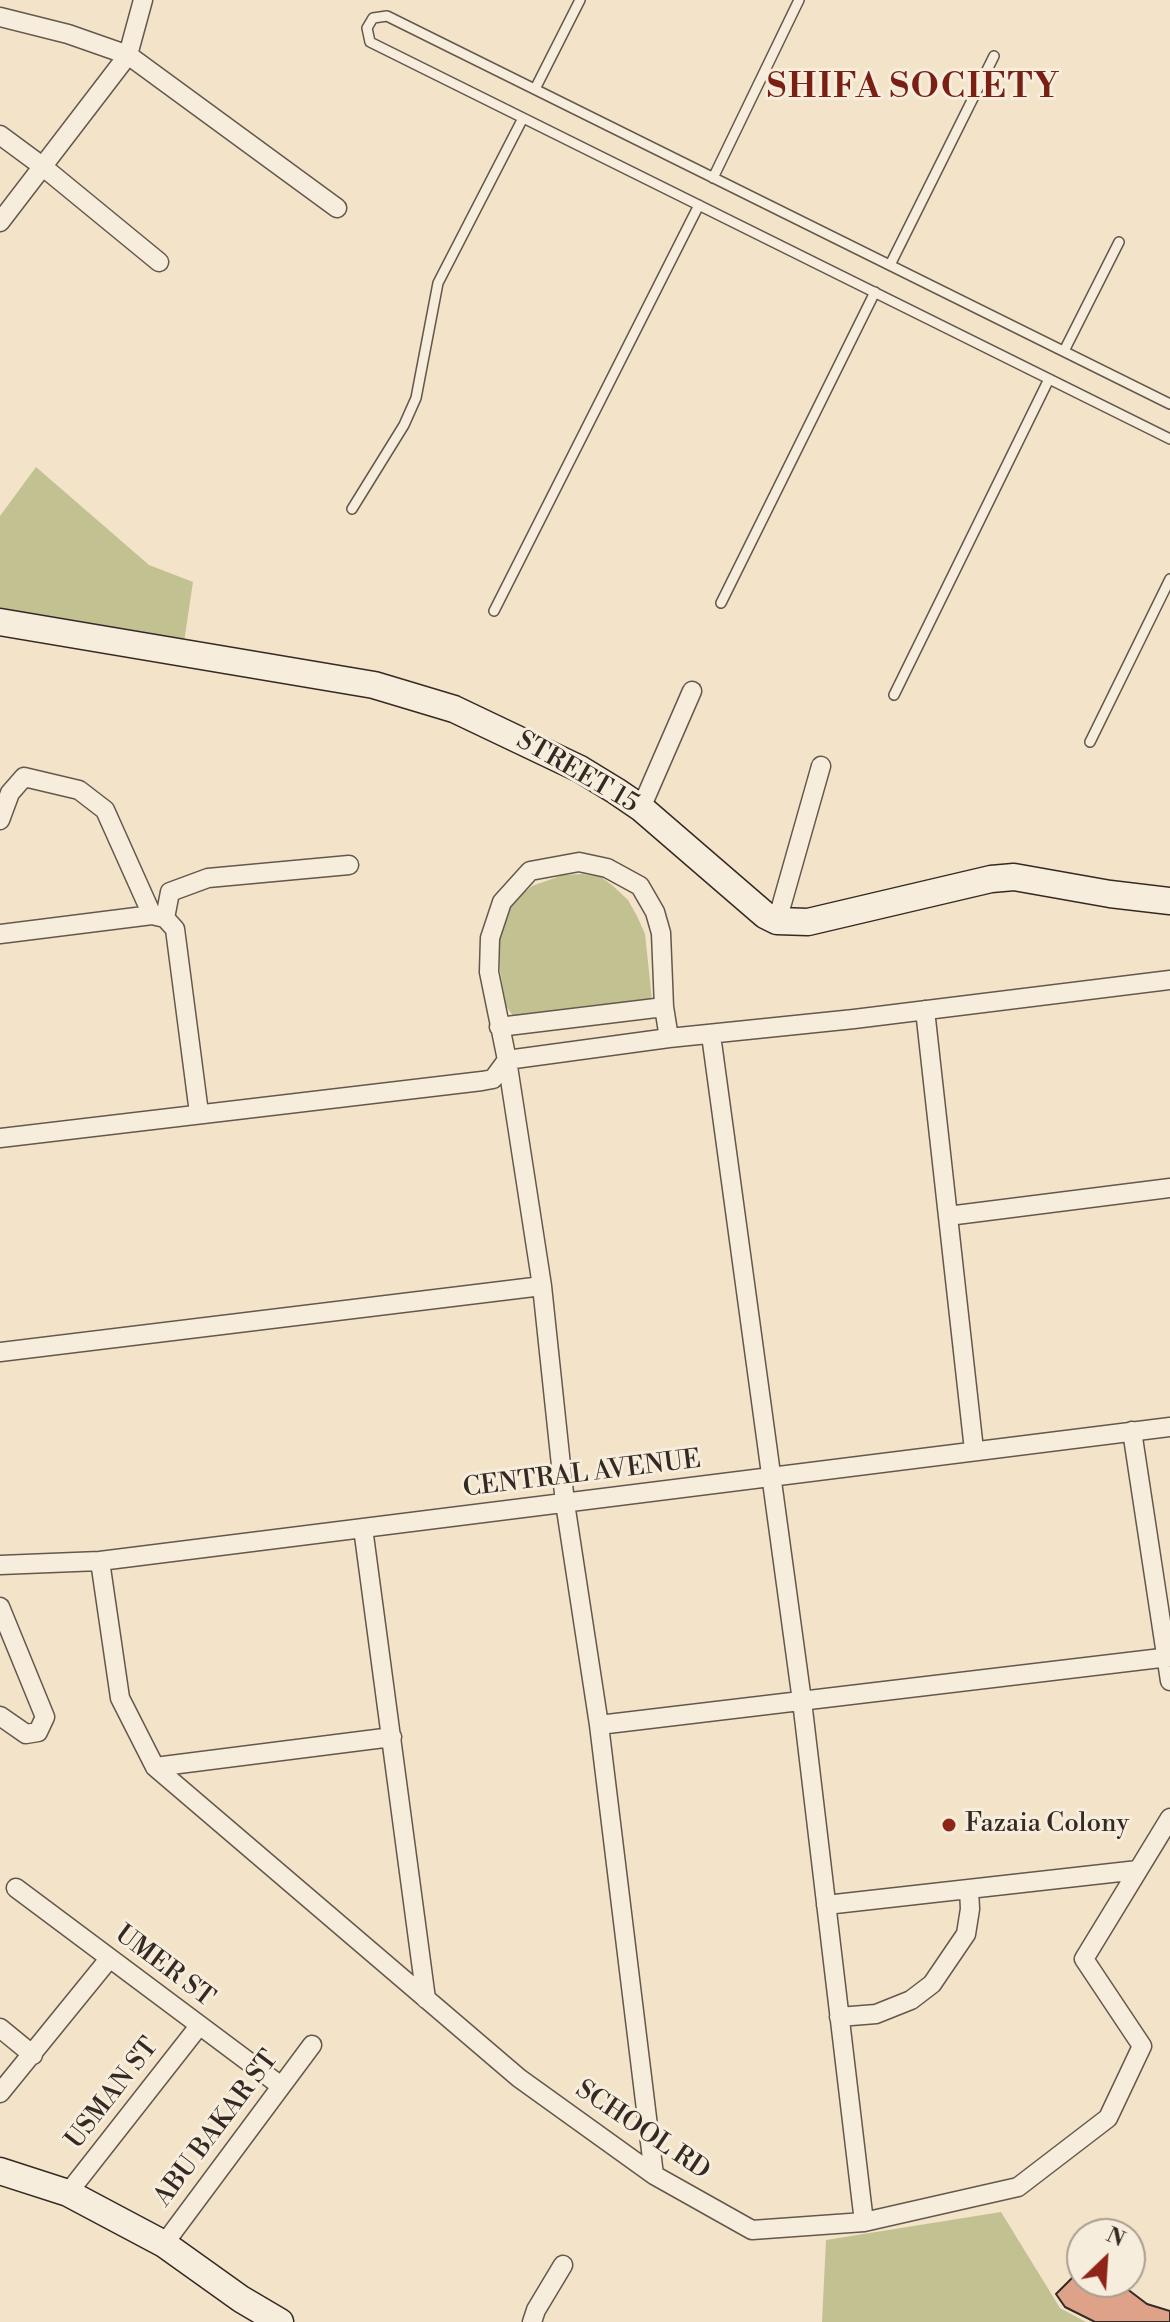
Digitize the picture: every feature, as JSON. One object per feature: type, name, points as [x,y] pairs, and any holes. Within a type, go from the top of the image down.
[{"type":"street","points":[[0,222],[128,55],[143,0]]},
{"type":"street","points":[[0,17],[68,34],[128,55],[337,208]]},
{"type":"street","points":[[0,135],[159,262]]},
{"type":"street","name":"STREET 15","points":[[0,622],[374,685],[454,709],[580,769],[641,808],[765,915],[777,921]]},
{"type":"street","points":[[641,808],[692,691]]},
{"type":"street","points":[[821,766],[777,921],[808,922],[991,879],[1014,877],[1170,901]]},
{"type":"street","points":[[0,820],[10,793],[24,777],[79,790],[105,810],[158,916],[175,929],[199,1113]]},
{"type":"street","points":[[654,2175],[599,1725],[565,1503],[542,1286],[507,1060],[489,972],[490,938],[502,902],[530,871],[579,862],[607,868],[640,886],[655,912],[661,933],[664,1007],[669,1038]]},
{"type":"street","points":[[158,916],[170,892],[208,878],[349,865]]},
{"type":"street","points":[[0,934],[158,916]]},
{"type":"street","points":[[0,1138],[482,1081],[493,1079],[507,1060],[669,1038],[1170,980]]},
{"type":"street","points":[[499,1027],[664,1007]]},
{"type":"street","points":[[925,1010],[974,1450]]},
{"type":"street","points":[[711,1035],[802,1701],[864,2222]]},
{"type":"street","points":[[948,1216],[1170,1188]]},
{"type":"street","points":[[0,1352],[542,1286]]},
{"type":"street","name":"CENTRAL AVENUE","points":[[0,1565],[100,1561],[1170,1427]]},
{"type":"street","points":[[1132,1431],[1169,1658],[1170,1681]]},
{"type":"street","points":[[363,1528],[426,1999]]},
{"type":"street","points":[[100,1561],[120,1698],[155,1767],[392,1737]]},
{"type":"street","points":[[0,1607],[45,1717],[38,1732],[26,1734],[0,1716]]},
{"type":"street","points":[[599,1725],[1169,1658]]},
{"type":"street","name":"SCHOOL RD","points":[[155,1767],[519,2078],[654,2175],[752,2230],[864,2222],[1018,2187],[1108,2118],[1142,2046],[1084,1959],[1138,1870]]},
{"type":"street","points":[[826,1905],[1138,1870],[1170,1818]]},
{"type":"street","name":"UMER ST","points":[[16,1888],[281,2086]]},
{"type":"street","points":[[839,2017],[876,2014],[911,2000],[932,1984],[966,1934],[969,1889]]},
{"type":"street","points":[[0,2093],[109,1959]]},
{"type":"street","name":"USMAN ST","points":[[68,2193],[199,2026]]},
{"type":"street","points":[[0,2028],[33,2055]]},
{"type":"street","name":"ABU BAKAR ST","points":[[164,2244],[312,2045]]},
{"type":"street","points":[[0,2171],[68,2193],[164,2244],[241,2299],[280,2322]]},
{"type":"street","points":[[532,2322],[563,2265]]},
{"type":"lane","points":[[535,89],[580,0]]},
{"type":"lane","points":[[713,178],[799,0]]},
{"type":"lane","points":[[1170,404],[387,16],[373,18],[367,28],[370,42],[1170,439]]},
{"type":"lane","points":[[890,265],[994,56]]},
{"type":"lane","points":[[352,509],[404,425],[416,398],[438,283],[523,118]]},
{"type":"lane","points":[[494,611],[699,205]]},
{"type":"lane","points":[[1064,351],[1119,242]]},
{"type":"lane","points":[[721,603],[875,292]]},
{"type":"lane","points":[[894,695],[1049,379]]},
{"type":"lane","points":[[1090,742],[1170,579]]},
{"type":"shaded area","points":[[36,467],[149,565],[193,582],[184,642],[0,610],[0,516]]},
{"type":"shaded area","points":[[563,875],[601,877],[613,886],[628,900],[637,916],[645,934],[652,1000],[513,1016],[506,1006],[500,970],[502,922],[515,900],[532,886]]},
{"type":"shaded area","points":[[1001,2212],[1060,2308],[1086,2322],[822,2322],[826,2240]]},
{"type":"building","points":[[1066,2284],[1066,2298],[1139,2298],[1147,2304],[1170,2311],[1170,2322],[1095,2322],[1065,2307],[1056,2294]]},
{"type":"place","name":"Fazaia Colony","points":[[949,1825]]},
{"type":"district","name":"SHIFA SOCIETY","points":[[914,89]]}]
